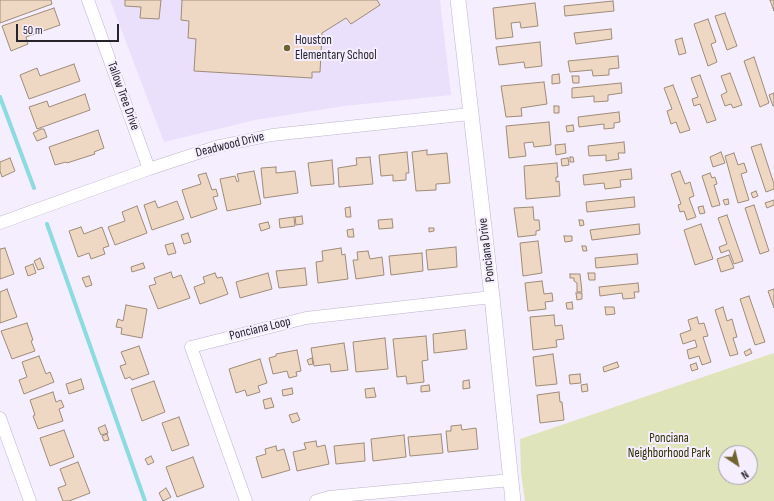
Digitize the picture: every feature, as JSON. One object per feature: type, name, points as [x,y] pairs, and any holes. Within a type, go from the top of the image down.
[{"type":"street","name":"Tallow Tree Drive","points":[[88,0],[149,169]]},
{"type":"street","name":"Ponciana Drive","points":[[458,0],[514,501]]},
{"type":"street","name":"Deadwood Drive","points":[[0,223],[149,169],[219,146],[272,135],[470,114]]},
{"type":"street","name":"Ponciana Loop","points":[[246,501],[191,347],[306,318],[492,297]]},
{"type":"street","points":[[0,419],[30,501]]},
{"type":"street","points":[[316,501],[329,497],[512,480]]},
{"type":"shaded area","name":"Houston Elementary School","points":[[110,0],[440,0],[451,95],[344,106],[255,120],[164,142]]},
{"type":"green space","name":"Ponciana Neighborhood Park","points":[[774,353],[774,501],[525,501],[521,473],[520,439]]},
{"type":"building","points":[[0,0],[51,0],[52,4],[0,23]]},
{"type":"building","points":[[125,0],[161,0],[159,19],[140,18],[141,7],[125,6]]},
{"type":"building","points":[[182,0],[377,0],[380,5],[351,24],[346,18],[322,33],[320,72],[312,72],[312,78],[194,71],[196,39],[188,38],[189,21],[181,20]]},
{"type":"building","points":[[770,0],[774,0],[774,11]]},
{"type":"building","points":[[613,1],[614,11],[565,16],[564,6]]},
{"type":"building","points":[[535,3],[538,26],[521,28],[520,22],[511,23],[513,37],[496,39],[493,8]]},
{"type":"building","points":[[54,8],[60,25],[26,37],[28,44],[11,51],[2,26]]},
{"type":"building","points":[[725,13],[737,46],[727,50],[715,16]]},
{"type":"building","points":[[708,19],[716,42],[711,44],[717,62],[708,66],[694,24]]},
{"type":"building","points":[[611,29],[612,39],[576,44],[574,33]]},
{"type":"building","points":[[682,38],[686,53],[679,55],[675,40]]},
{"type":"building","points":[[540,42],[542,66],[525,68],[524,62],[499,65],[496,47]]},
{"type":"building","points":[[618,56],[619,68],[609,69],[609,75],[593,76],[592,70],[570,72],[568,61]]},
{"type":"building","points":[[754,57],[769,103],[760,107],[744,61]]},
{"type":"building","points":[[74,64],[80,81],[29,99],[20,75],[37,68],[40,76]]},
{"type":"building","points":[[730,73],[742,105],[733,108],[731,104],[725,106],[721,95],[727,92],[721,76]]},
{"type":"building","points":[[559,74],[560,83],[552,84],[552,75]]},
{"type":"building","points":[[700,75],[716,120],[707,123],[700,104],[694,106],[692,99],[698,97],[691,78]]},
{"type":"building","points":[[572,76],[579,76],[579,83],[573,83]]},
{"type":"building","points":[[544,82],[547,104],[521,108],[522,116],[506,117],[501,86]]},
{"type":"building","points":[[621,83],[622,93],[608,95],[608,101],[594,102],[594,96],[572,98],[572,88]]},
{"type":"building","points":[[673,85],[690,130],[680,133],[676,122],[671,124],[667,111],[672,109],[664,88]]},
{"type":"building","points":[[774,93],[774,106],[773,106],[769,95]]},
{"type":"building","points":[[85,94],[90,110],[37,129],[29,107],[47,101],[49,107]]},
{"type":"building","points":[[554,106],[559,106],[559,113],[554,113]]},
{"type":"building","points":[[619,112],[620,122],[614,123],[614,128],[604,129],[604,124],[579,127],[578,117]]},
{"type":"building","points":[[549,122],[551,145],[534,147],[533,142],[524,143],[526,156],[509,158],[506,126]]},
{"type":"building","points":[[573,125],[574,131],[567,132],[566,126]]},
{"type":"building","points":[[44,129],[47,137],[37,141],[33,133]]},
{"type":"building","points":[[98,130],[104,148],[94,152],[95,154],[67,163],[55,165],[49,147]]},
{"type":"building","points":[[624,142],[625,153],[618,153],[619,159],[606,161],[606,155],[589,156],[588,146]]},
{"type":"building","points":[[565,144],[566,153],[556,155],[555,145]]},
{"type":"building","points":[[761,144],[774,184],[774,189],[766,192],[751,147]]},
{"type":"building","points":[[427,150],[427,155],[447,153],[450,183],[436,184],[436,190],[416,191],[412,152]]},
{"type":"building","points":[[407,152],[409,173],[406,173],[406,180],[393,181],[393,175],[381,176],[379,155]]},
{"type":"building","points":[[721,152],[725,163],[713,167],[710,157]]},
{"type":"building","points":[[734,153],[738,165],[744,163],[747,172],[741,174],[749,200],[738,203],[725,156]]},
{"type":"building","points":[[370,157],[373,184],[339,187],[338,168],[357,165],[356,158]]},
{"type":"building","points":[[570,157],[573,157],[574,162],[570,162]]},
{"type":"building","points":[[10,158],[15,171],[2,177],[0,162]]},
{"type":"building","points":[[568,158],[569,165],[562,166],[561,159]]},
{"type":"building","points":[[332,160],[334,184],[311,186],[308,163]]},
{"type":"building","points":[[557,163],[558,177],[556,177],[556,182],[559,181],[560,196],[526,199],[524,166]]},
{"type":"building","points":[[276,167],[276,173],[295,171],[298,193],[264,198],[261,168]]},
{"type":"building","points":[[631,169],[632,179],[620,180],[621,187],[605,189],[604,183],[584,185],[583,175]]},
{"type":"building","points":[[254,171],[261,204],[227,211],[220,179],[235,176],[237,182],[239,181],[237,174]]},
{"type":"building","points":[[680,171],[685,184],[690,182],[694,196],[689,198],[696,217],[687,220],[684,211],[680,212],[678,205],[681,204],[671,174]]},
{"type":"building","points":[[206,173],[212,190],[216,189],[218,196],[213,197],[217,209],[191,218],[182,190],[201,184],[198,175]]},
{"type":"building","points":[[710,173],[712,178],[715,177],[717,184],[714,185],[720,205],[712,207],[702,176]]},
{"type":"building","points":[[756,191],[758,196],[753,198],[751,193]]},
{"type":"building","points":[[634,197],[635,207],[587,212],[586,202]]},
{"type":"building","points":[[728,199],[729,204],[725,205],[723,200]]},
{"type":"building","points":[[774,200],[774,205],[767,208],[765,203]]},
{"type":"building","points":[[155,201],[158,208],[177,201],[184,219],[152,230],[144,205]]},
{"type":"building","points":[[754,205],[769,251],[760,254],[745,208]]},
{"type":"building","points":[[137,206],[147,233],[115,245],[108,227],[125,221],[122,212]]},
{"type":"building","points":[[703,206],[705,213],[700,214],[698,207]]},
{"type":"building","points":[[350,207],[351,217],[346,217],[345,208]]},
{"type":"building","points":[[533,207],[534,220],[539,220],[540,230],[536,231],[536,235],[518,237],[514,208]]},
{"type":"building","points":[[727,215],[743,261],[734,264],[729,250],[721,253],[719,247],[727,244],[718,218]]},
{"type":"building","points":[[302,216],[303,224],[296,225],[295,217]]},
{"type":"building","points":[[294,217],[295,226],[280,228],[279,219]]},
{"type":"building","points":[[392,219],[393,228],[379,229],[378,220]]},
{"type":"building","points":[[579,220],[583,220],[584,225],[580,226]]},
{"type":"building","points":[[268,222],[270,228],[261,231],[259,224]]},
{"type":"building","points":[[639,224],[640,234],[592,240],[590,230]]},
{"type":"building","points":[[701,224],[713,259],[695,265],[684,230]]},
{"type":"building","points":[[81,227],[84,234],[102,227],[109,246],[103,248],[105,254],[91,259],[89,253],[78,257],[69,231]]},
{"type":"building","points":[[429,228],[434,228],[434,231],[429,232]]},
{"type":"building","points":[[353,229],[354,237],[348,237],[347,230]]},
{"type":"building","points":[[188,233],[191,242],[184,244],[181,235]]},
{"type":"building","points":[[564,236],[572,236],[572,241],[565,242]]},
{"type":"building","points":[[538,241],[542,273],[523,276],[520,243]]},
{"type":"building","points":[[173,243],[176,253],[168,255],[165,245]]},
{"type":"building","points":[[582,246],[586,246],[587,251],[583,251]]},
{"type":"building","points":[[456,247],[457,267],[428,270],[426,250]]},
{"type":"building","points":[[5,248],[14,274],[0,279],[0,249]]},
{"type":"building","points":[[341,248],[342,255],[345,254],[348,279],[318,283],[316,262],[323,261],[322,251]]},
{"type":"building","points":[[368,251],[370,259],[382,257],[384,275],[356,279],[353,260],[358,260],[357,252]]},
{"type":"building","points":[[422,253],[423,271],[391,275],[389,256]]},
{"type":"building","points":[[637,254],[638,264],[596,268],[595,258]]},
{"type":"building","points":[[729,255],[734,268],[721,272],[717,259]]},
{"type":"building","points":[[40,258],[44,268],[38,270],[34,261]]},
{"type":"building","points":[[143,263],[145,268],[132,272],[131,267]]},
{"type":"building","points":[[33,264],[36,273],[28,276],[25,267]]},
{"type":"building","points":[[305,268],[307,285],[279,288],[276,271]]},
{"type":"building","points":[[171,272],[173,278],[181,275],[190,298],[158,309],[149,286],[156,284],[154,278]]},
{"type":"building","points":[[215,273],[217,278],[222,277],[228,294],[200,304],[194,287],[205,283],[203,277]]},
{"type":"building","points":[[268,273],[272,289],[240,298],[236,282]]},
{"type":"building","points":[[588,273],[595,273],[595,280],[589,280]]},
{"type":"building","points":[[570,274],[580,274],[582,292],[577,292],[577,283],[574,281],[574,278],[570,278]]},
{"type":"building","points":[[89,276],[92,285],[86,287],[82,278]]},
{"type":"building","points":[[542,281],[544,294],[552,293],[553,301],[545,302],[546,309],[528,311],[525,283]]},
{"type":"building","points":[[638,283],[639,292],[634,292],[635,298],[623,299],[622,293],[600,296],[599,287]]},
{"type":"building","points":[[7,289],[17,317],[0,323],[0,292]]},
{"type":"building","points":[[774,289],[774,308],[768,291]]},
{"type":"building","points":[[576,293],[582,293],[582,299],[577,300]]},
{"type":"building","points":[[749,296],[765,342],[755,345],[740,299]]},
{"type":"building","points":[[572,302],[573,309],[567,309],[566,303]]},
{"type":"building","points":[[126,305],[147,309],[142,338],[121,334],[122,328],[116,327],[118,319],[123,321]]},
{"type":"building","points":[[605,307],[614,307],[615,314],[606,315]]},
{"type":"building","points":[[723,307],[727,321],[732,319],[737,337],[733,338],[738,354],[730,356],[715,310]]},
{"type":"building","points":[[554,315],[555,326],[562,325],[564,339],[556,340],[557,347],[533,350],[530,317]]},
{"type":"building","points":[[697,317],[699,324],[704,323],[708,336],[703,337],[711,362],[702,365],[699,356],[689,359],[687,350],[697,347],[695,340],[683,344],[680,334],[691,330],[688,320]]},
{"type":"building","points":[[27,323],[35,351],[12,359],[1,331]]},
{"type":"building","points":[[465,330],[467,349],[434,353],[433,334]]},
{"type":"building","points":[[426,336],[428,360],[422,361],[424,382],[407,384],[406,376],[397,377],[393,339]]},
{"type":"building","points":[[385,338],[388,369],[356,372],[353,342]]},
{"type":"building","points":[[344,343],[348,370],[331,372],[330,364],[314,366],[311,348]]},
{"type":"building","points":[[139,346],[149,374],[132,380],[130,377],[125,379],[120,366],[126,364],[121,352]]},
{"type":"building","points":[[750,349],[752,353],[746,356],[744,352]]},
{"type":"building","points":[[297,350],[301,371],[296,372],[297,376],[289,378],[287,371],[273,374],[269,358],[276,356],[276,354]]},
{"type":"building","points":[[553,354],[557,384],[536,386],[533,357]]},
{"type":"building","points":[[39,356],[46,374],[50,372],[54,382],[24,394],[19,380],[27,377],[22,362]]},
{"type":"building","points":[[312,358],[313,364],[309,365],[307,360]]},
{"type":"building","points":[[260,359],[267,383],[258,386],[260,392],[247,396],[245,390],[236,393],[229,369]]},
{"type":"building","points":[[617,362],[619,367],[604,372],[603,367]]},
{"type":"building","points":[[696,363],[698,369],[692,371],[690,365]]},
{"type":"building","points":[[580,374],[581,383],[570,384],[569,375]]},
{"type":"building","points":[[81,379],[84,389],[69,394],[66,384]]},
{"type":"building","points":[[469,380],[470,388],[463,389],[463,381]]},
{"type":"building","points":[[154,381],[165,412],[142,421],[131,389]]},
{"type":"building","points":[[587,384],[588,391],[582,392],[581,385]]},
{"type":"building","points":[[429,385],[430,391],[421,392],[421,386]]},
{"type":"building","points":[[292,388],[293,394],[283,396],[282,390]]},
{"type":"building","points":[[374,388],[376,397],[366,398],[365,389]]},
{"type":"building","points":[[53,392],[56,402],[61,400],[64,407],[59,409],[63,421],[38,429],[33,416],[35,415],[30,400]]},
{"type":"building","points":[[559,392],[564,420],[540,423],[537,395]]},
{"type":"building","points":[[271,398],[274,407],[265,409],[263,400]]},
{"type":"building","points":[[297,413],[300,420],[292,423],[289,415]]},
{"type":"building","points":[[179,417],[189,445],[172,451],[162,423]]},
{"type":"building","points":[[105,425],[108,433],[101,435],[98,428]]},
{"type":"building","points":[[461,425],[462,430],[476,428],[478,449],[448,452],[446,431],[451,431],[451,426]]},
{"type":"building","points":[[64,430],[74,457],[50,466],[40,438]]},
{"type":"building","points":[[107,434],[109,440],[104,441],[102,436]]},
{"type":"building","points":[[441,434],[443,453],[410,456],[408,437]]},
{"type":"building","points":[[404,435],[406,457],[373,461],[371,439]]},
{"type":"building","points":[[316,441],[317,447],[325,445],[329,464],[297,471],[293,452],[306,449],[304,443]]},
{"type":"building","points":[[364,443],[365,461],[336,464],[334,446]]},
{"type":"building","points":[[276,446],[277,451],[284,449],[290,470],[262,478],[256,457],[266,454],[265,449]]},
{"type":"building","points":[[151,456],[154,462],[148,465],[145,459]]},
{"type":"building","points":[[193,457],[204,487],[177,497],[166,467]]},
{"type":"building","points":[[78,462],[90,493],[69,501],[63,501],[58,488],[66,485],[60,469]]},
{"type":"building","points":[[166,488],[171,497],[163,501],[159,493]]},
{"type":"waterway","points":[[0,97],[34,188]]},
{"type":"waterway","points":[[47,224],[145,501]]},
{"type":"place","name":"Houston Elementary School","points":[[287,48]]}]
